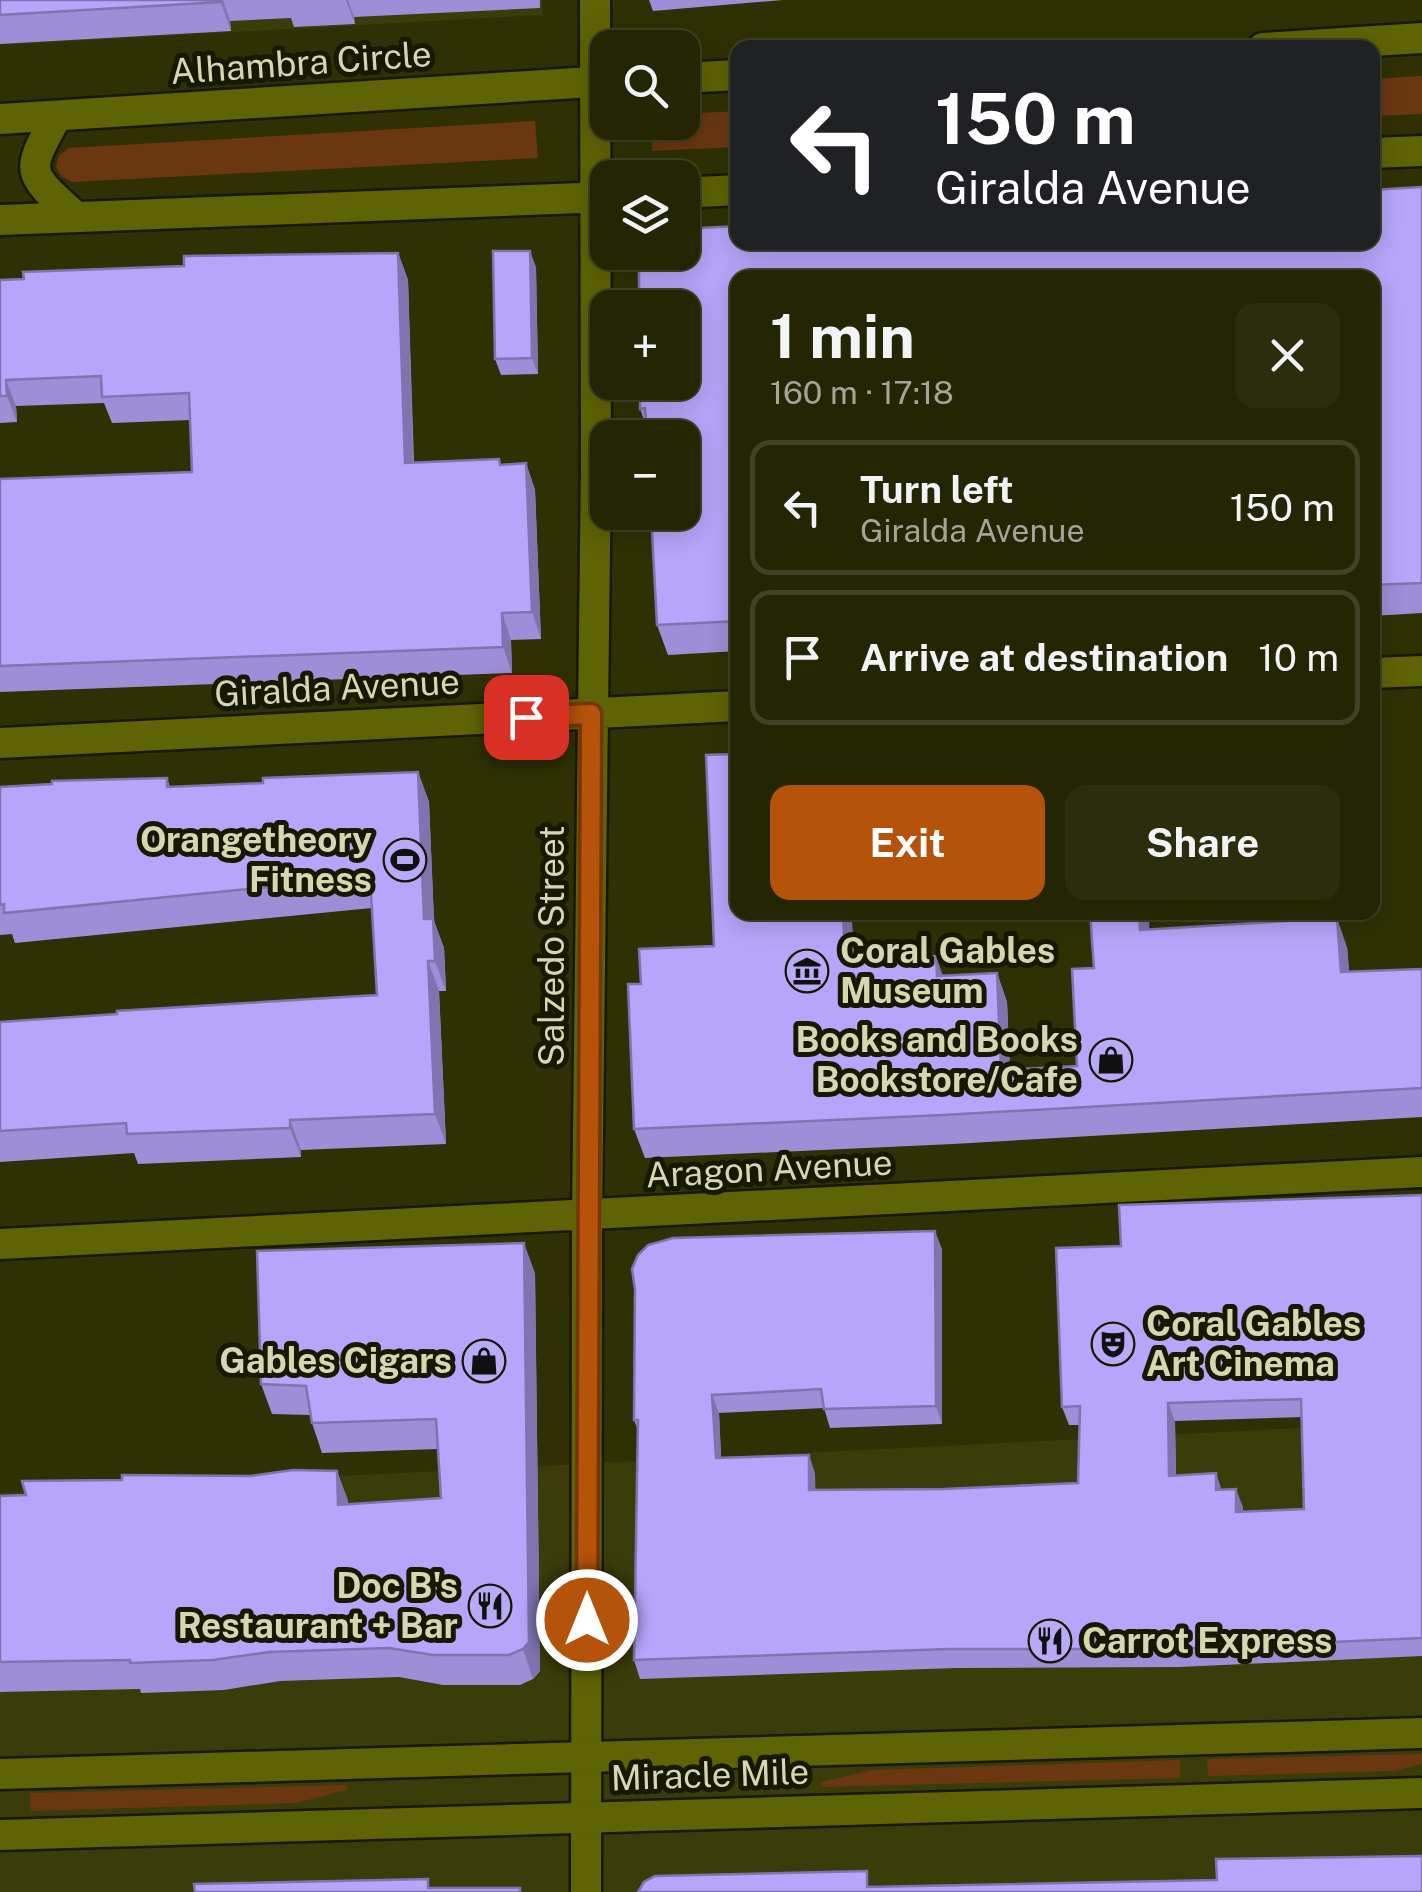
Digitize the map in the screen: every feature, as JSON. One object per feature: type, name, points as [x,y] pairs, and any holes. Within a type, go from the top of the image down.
[{"type":"street","name":"Salzedo Street","points":[[595,0],[597,30]]},
{"type":"street","points":[[1380,41],[1422,38]]},
{"type":"street","points":[[700,77],[730,76]]},
{"type":"street","name":"Alhambra Circle","points":[[0,119],[590,83]]},
{"type":"street","points":[[58,116],[35,157],[34,168],[42,187],[75,216]]},
{"type":"street","points":[[1380,153],[1422,150]]},
{"type":"street","points":[[700,192],[730,190]]},
{"type":"street","points":[[0,220],[590,197]]},
{"type":"street","name":"Salzedo Street","points":[[586,1892],[591,714],[600,270]]},
{"type":"street","points":[[1380,674],[1422,671]]},
{"type":"street","name":"Giralda Avenue","points":[[0,743],[730,706]]},
{"type":"street","name":"Aragon Avenue","points":[[0,1244],[1422,1172]]},
{"type":"street","name":"Miracle Mile","points":[[0,1774],[1422,1733]]},
{"type":"street","name":"Miracle Mile","points":[[0,1835],[1422,1792]]},
{"type":"shaded area","points":[[0,0],[542,0],[542,15],[0,45]]},
{"type":"shaded area","points":[[1422,76],[1422,114],[1380,116],[1380,79]]},
{"type":"shaded area","points":[[730,111],[730,147],[652,151],[652,140],[700,140],[700,113]]},
{"type":"shaded area","points":[[535,121],[538,158],[72,182],[61,176],[56,167],[59,155],[69,148]]},
{"type":"shaded area","points":[[1422,1422],[1422,1892],[0,1892],[0,1493]]},
{"type":"shaded area","points":[[1422,1754],[1422,1764],[1394,1771],[1208,1776],[1207,1759]]},
{"type":"shaded area","points":[[1180,1760],[1180,1778],[821,1787],[821,1782],[872,1770]]},
{"type":"shaded area","points":[[347,1785],[347,1790],[296,1803],[31,1811],[30,1793]]},
{"type":"building","points":[[0,0],[220,0],[220,2],[0,15]]},
{"type":"building","points":[[1422,187],[1422,583],[1380,585],[1380,270],[730,270],[730,621],[657,625],[652,530],[700,530],[700,420],[646,420],[640,400],[700,400],[700,290],[639,290],[639,270],[700,270],[700,228],[730,226],[730,250],[1380,250],[1380,190]]},
{"type":"building","points":[[493,251],[530,251],[532,358],[495,359]]},
{"type":"building","points":[[398,253],[405,463],[499,459],[500,465],[526,463],[532,612],[502,613],[503,647],[0,666],[0,479],[192,472],[189,393],[102,397],[101,376],[6,380],[7,396],[0,396],[0,280],[24,279],[23,272],[184,266],[184,256]]},
{"type":"building","points":[[730,754],[730,920],[843,920],[845,961],[936,956],[937,976],[997,973],[1001,1070],[1077,1066],[1072,969],[1094,968],[1091,920],[1139,920],[1140,930],[1337,920],[1341,972],[1422,969],[1422,1088],[634,1129],[628,984],[641,984],[639,949],[714,946],[706,755]]},
{"type":"building","points":[[418,772],[424,919],[433,919],[435,961],[428,961],[435,1114],[290,1120],[290,1128],[127,1134],[126,1123],[0,1131],[0,1022],[377,995],[370,877],[4,913],[4,904],[0,905],[0,787],[52,781],[167,778],[167,787],[263,783],[263,778]]},
{"type":"building","points":[[1422,1195],[1422,1638],[1172,1649],[949,1649],[634,1660],[638,1420],[634,1420],[632,1269],[648,1245],[673,1238],[935,1231],[936,1406],[824,1409],[821,1389],[712,1395],[716,1458],[809,1455],[809,1490],[1078,1483],[1080,1406],[1062,1407],[1056,1248],[1121,1246],[1119,1205]],"holes":[[[1301,1399],[1304,1509],[1236,1512],[1236,1489],[1216,1490],[1216,1473],[1169,1476],[1168,1403]]]},
{"type":"building","points":[[524,1243],[529,1642],[523,1649],[509,1655],[433,1655],[389,1648],[130,1663],[0,1662],[0,1496],[26,1495],[22,1481],[337,1471],[338,1505],[441,1498],[436,1419],[312,1423],[306,1386],[261,1384],[257,1251]]},
{"type":"building","points":[[1422,1856],[1422,1892],[638,1892],[644,1882],[655,1876],[867,1871],[867,1887],[1217,1880],[1216,1859]]},
{"type":"building","points":[[428,1879],[428,1888],[520,1888],[520,1892],[195,1892],[194,1884]]},
{"type":"place","name":"Orangetheory Fitness","points":[[405,860]]},
{"type":"place","name":"Coral Gables Museum","points":[[807,971]]},
{"type":"place","name":"Books and Books Bookstore/Cafe","points":[[1111,1060]]},
{"type":"place","name":"Coral Gables Art Cinema","points":[[1113,1344]]},
{"type":"place","name":"Gables Cigars","points":[[484,1361]]},
{"type":"place","name":"Doc B's Restaurant + Bar","points":[[490,1606]]},
{"type":"place","name":"Carrot Express","points":[[1050,1641]]},
{"type":"route","points":[[526,717],[591,714],[587,1620]]}]
